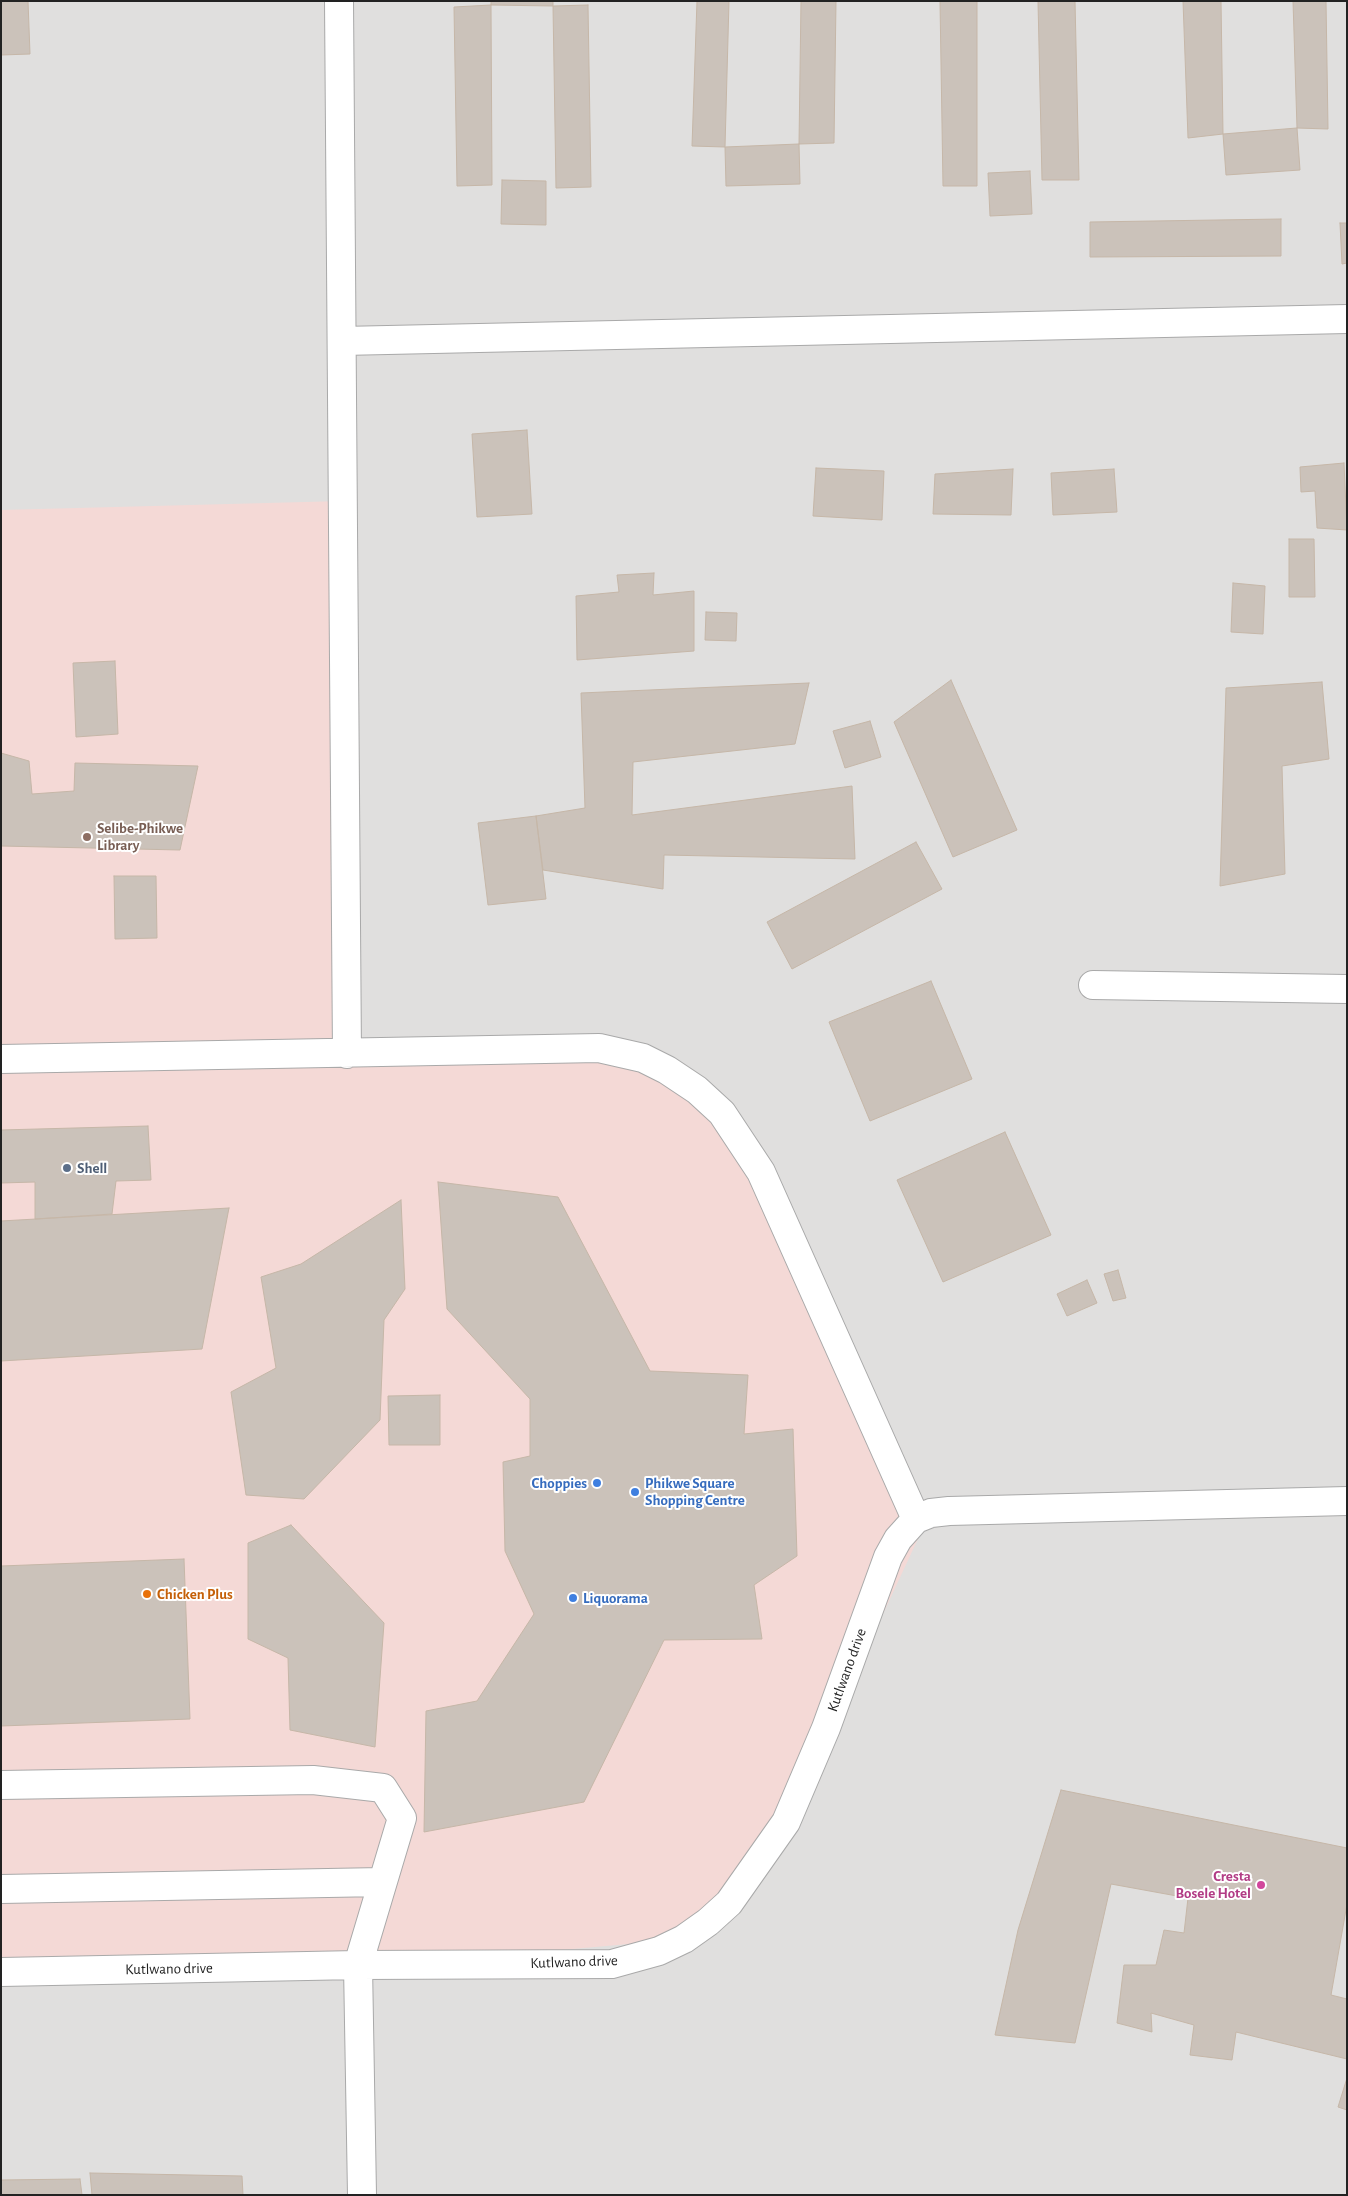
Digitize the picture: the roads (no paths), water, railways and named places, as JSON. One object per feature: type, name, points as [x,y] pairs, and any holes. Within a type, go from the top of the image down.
[{"type":"street","points":[[339,1],[347,1054]]},
{"type":"street","points":[[342,341],[1347,320]]},
{"type":"street","points":[[1092,985],[1347,988]]},
{"type":"street","points":[[1,1059],[599,1048],[642,1058],[667,1070],[697,1090],[722,1113],[761,1172],[916,1519],[930,1513],[949,1511],[1347,1501]]},
{"type":"street","name":"Kutlwano drive","points":[[1,1972],[358,1965],[612,1964],[659,1952],[684,1939],[708,1922],[729,1903],[786,1822],[826,1728],[888,1557],[898,1539],[916,1519]]},
{"type":"street","points":[[1,1785],[313,1780],[382,1788],[402,1818],[358,1965],[362,2195]]},
{"type":"street","points":[[1,1889],[382,1882]]},
{"type":"place","name":"Selibe-Phikwe Library","points":[[87,837]]},
{"type":"place","name":"Shell","points":[[67,1168]]},
{"type":"place","name":"Choppies","points":[[597,1483]]},
{"type":"place","name":"Phikwe Square Shopping Centre","points":[[635,1492]]},
{"type":"place","name":"Chicken Plus","points":[[147,1594]]},
{"type":"place","name":"Liquorama","points":[[573,1598]]},
{"type":"place","name":"Cresta Bosele Hotel","points":[[1261,1885]]}]
